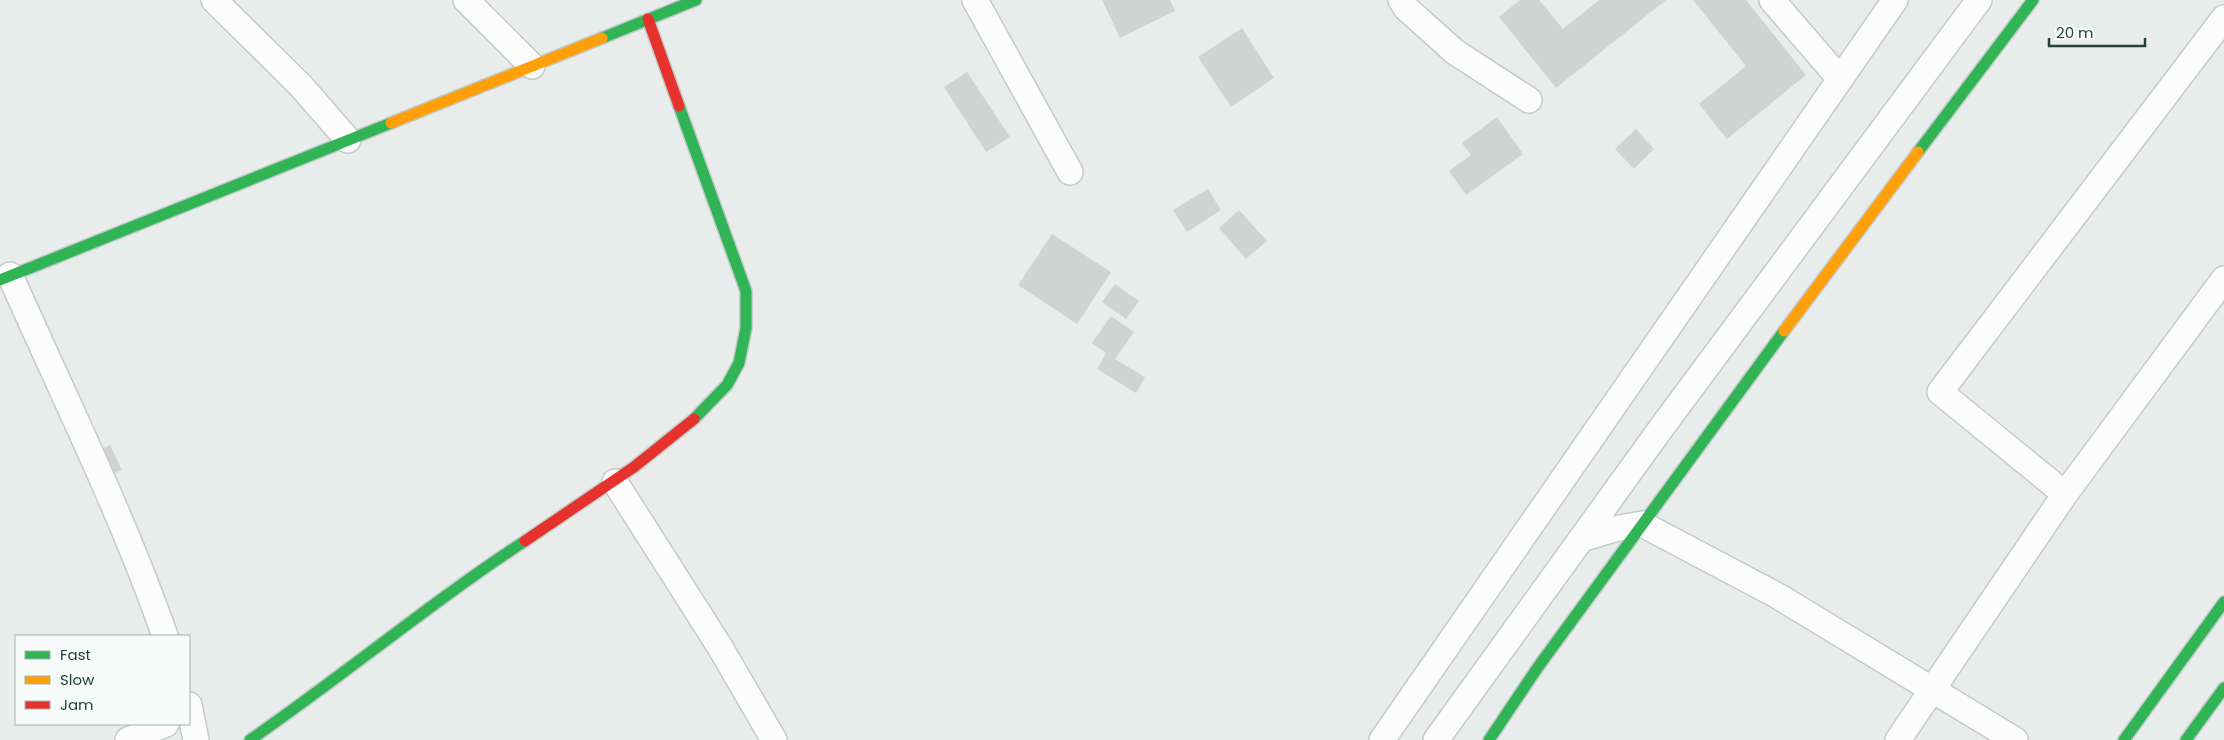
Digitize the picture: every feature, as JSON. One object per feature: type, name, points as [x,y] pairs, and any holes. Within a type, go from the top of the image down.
[{"type":"street","points":[[214,0],[301,86],[348,140]]},
{"type":"street","points":[[466,0],[532,66]]},
{"type":"street","points":[[165,635],[120,520],[5,278],[696,0]]},
{"type":"street","points":[[975,0],[1070,172]]},
{"type":"street","points":[[1401,0],[1406,8],[1455,52],[1529,100]]},
{"type":"street","points":[[1772,0],[1840,79]]},
{"type":"street","points":[[1382,740],[1895,0]]},
{"type":"street","points":[[1436,740],[1581,539],[1979,0]]},
{"type":"street","points":[[1488,740],[1538,667],[1770,350],[2033,0]]},
{"type":"street","points":[[2065,494],[1940,392],[2224,18]]},
{"type":"street","points":[[250,740],[292,712],[458,586],[615,482],[701,414],[728,384],[742,354],[748,326],[746,291],[648,19]]},
{"type":"street","points":[[1898,740],[2065,494],[2224,279]]},
{"type":"street","points":[[615,482],[720,647],[774,740]]},
{"type":"street","points":[[1581,539],[1614,529],[1642,524],[1778,596],[2015,740]]},
{"type":"street","points":[[2124,740],[2224,602]]},
{"type":"street","points":[[2186,740],[2224,688]]},
{"type":"street","points":[[190,711],[196,740]]},
{"type":"street","points":[[128,740],[164,725]]},
{"type":"building","points":[[1102,0],[1170,0],[1175,11],[1120,38]]},
{"type":"building","points":[[1520,0],[1539,0],[1563,29],[1599,0],[1666,0],[1556,88],[1499,17]]},
{"type":"building","points":[[1693,0],[1746,0],[1806,75],[1727,139],[1699,104],[1746,66]]},
{"type":"building","points":[[1242,28],[1274,78],[1231,107],[1198,57]]},
{"type":"building","points":[[967,72],[1010,137],[986,152],[944,87]]},
{"type":"building","points":[[1497,117],[1523,154],[1466,195],[1449,171],[1471,155],[1462,143]]},
{"type":"building","points":[[1636,129],[1654,149],[1634,169],[1615,149]]},
{"type":"building","points":[[1208,189],[1221,210],[1187,232],[1173,210]]},
{"type":"building","points":[[1239,210],[1267,241],[1246,259],[1219,228]]},
{"type":"building","points":[[1052,234],[1111,272],[1077,324],[1018,285]]},
{"type":"building","points":[[1115,284],[1139,301],[1126,319],[1102,302]]},
{"type":"building","points":[[1111,316],[1134,332],[1115,359],[1145,377],[1136,393],[1097,369],[1106,353],[1092,343]]},
{"type":"building","points":[[110,445],[122,470],[104,478],[92,453]]},
{"type":"traffic: fast","points":[[602,38],[696,0]]},
{"type":"traffic: fast","points":[[1918,152],[2033,0]]},
{"type":"traffic: fast","points":[[679,106],[746,291],[746,328],[739,363],[727,385],[694,419]]},
{"type":"traffic: fast","points":[[0,280],[391,123]]},
{"type":"traffic: fast","points":[[1489,740],[1538,667],[1784,331]]},
{"type":"traffic: fast","points":[[250,740],[455,589],[525,541]]},
{"type":"traffic: fast","points":[[2124,740],[2224,602]]},
{"type":"traffic: fast","points":[[2186,740],[2224,688]]},
{"type":"traffic: slow","points":[[391,123],[602,38]]},
{"type":"traffic: slow","points":[[1784,331],[1918,152]]},
{"type":"traffic: jam","points":[[648,19],[679,106]]},
{"type":"traffic: jam","points":[[525,541],[634,467],[694,419]]}]
